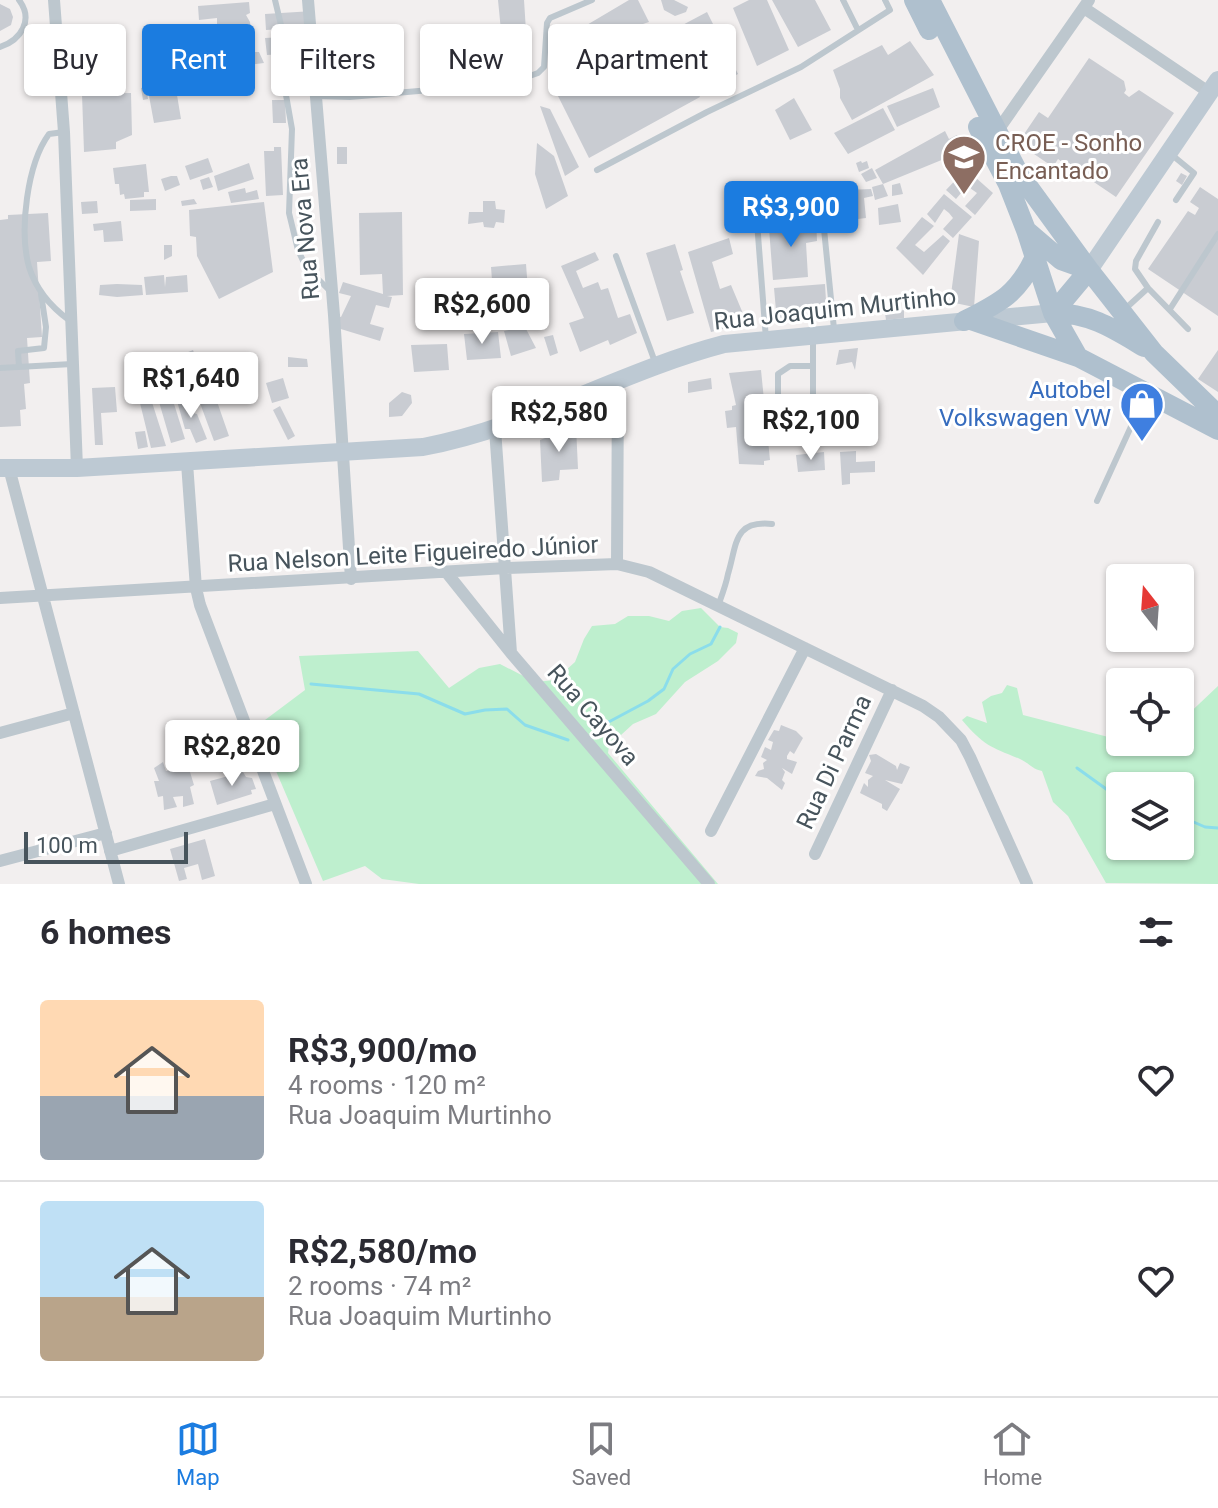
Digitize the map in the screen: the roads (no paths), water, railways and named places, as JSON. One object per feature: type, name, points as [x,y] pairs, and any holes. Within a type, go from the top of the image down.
[{"type":"main road","points":[[925,2],[1019,174],[1154,353],[1217,417]]},
{"type":"main road","points":[[925,2],[1008,184],[1053,313],[1078,357]]},
{"type":"main road","points":[[1053,313],[1089,270],[1214,87]]},
{"type":"main road","points":[[1026,230],[1061,260],[1089,270]]},
{"type":"main road","points":[[968,320],[1009,297],[1022,284],[1034,259]]},
{"type":"main road","points":[[1053,313],[1087,316],[1104,322],[1154,353]]},
{"type":"main road","name":"Rua Joaquim Murtinho","points":[[4,468],[187,463],[423,447],[453,442],[495,429],[618,379],[724,344],[1053,313]]},
{"type":"main road","points":[[968,320],[1078,357],[1147,393],[1217,417]]},
{"type":"street","points":[[54,0],[64,132],[77,468]]},
{"type":"street","name":"Rua Nova Era","points":[[308,0],[310,24]]},
{"type":"street","points":[[996,133],[1087,4],[1214,87]]},
{"type":"street","name":"Rua Nova Era","points":[[316,96],[351,579]]},
{"type":"street","points":[[617,564],[618,379]]},
{"type":"street","points":[[495,429],[511,653]]},
{"type":"street","points":[[187,463],[196,588],[306,884]]},
{"type":"street","points":[[4,468],[44,595],[119,884]]},
{"type":"street","name":"Rua Nelson Leite Figueiredo Júnior","points":[[0,598],[506,568],[617,564],[649,572],[892,690],[939,717],[961,740],[1027,884]]},
{"type":"street","name":"Rua Cayova","points":[[447,573],[511,653],[709,884]]},
{"type":"street","points":[[711,831],[805,648]]},
{"type":"street","name":"Rua Di Parma","points":[[815,854],[892,690]]},
{"type":"street","points":[[0,733],[74,713]]},
{"type":"street","points":[[110,851],[275,804]]},
{"type":"street","points":[[0,861],[106,833]]},
{"type":"lane","points":[[0,47],[21,34],[27,21],[25,8],[19,0]]},
{"type":"lane","points":[[275,0],[286,46],[283,78],[292,129],[289,213],[298,250],[306,267],[332,293]]},
{"type":"lane","points":[[404,92],[510,83],[529,78],[544,67],[550,18],[592,0]]},
{"type":"lane","points":[[843,0],[858,30]]},
{"type":"lane","points":[[597,170],[801,67],[890,10],[885,0]]},
{"type":"lane","points":[[316,96],[361,96]]},
{"type":"lane","points":[[64,132],[49,134],[42,143],[30,183],[27,247],[28,265],[40,289],[58,312],[71,322]]},
{"type":"lane","points":[[1169,153],[1194,173],[1176,200]]},
{"type":"lane","points":[[766,339],[757,222],[763,215],[817,205],[822,209],[834,333]]},
{"type":"lane","points":[[1158,222],[1136,261],[1135,269],[1148,288],[1188,329]]},
{"type":"lane","points":[[1170,309],[1218,234]]},
{"type":"lane","points":[[616,256],[656,366]]},
{"type":"lane","points":[[1122,311],[1148,288]]},
{"type":"lane","points":[[19,367],[18,351],[44,348],[46,327],[40,289]]},
{"type":"lane","points":[[813,432],[814,335]]},
{"type":"lane","points":[[0,368],[73,364]]},
{"type":"lane","points":[[778,436],[778,374],[790,366],[813,366]]},
{"type":"lane","points":[[1097,501],[1147,393]]},
{"type":"lane","points":[[718,606],[739,534],[749,525],[772,524]]},
{"type":"waterway","points":[[603,725],[664,689],[673,669],[690,654],[711,644],[720,627]]},
{"type":"waterway","points":[[311,684],[419,694],[465,714],[507,709],[525,725],[568,740]]},
{"type":"waterway","points":[[1077,768],[1106,789]]},
{"type":"waterway","points":[[1194,822],[1218,828]]},
{"type":"place","name":"CROE - Sonho Encantado","points":[[964,196]]},
{"type":"place","name":"Autobel Volkswagen VW","points":[[1142,443]]}]
